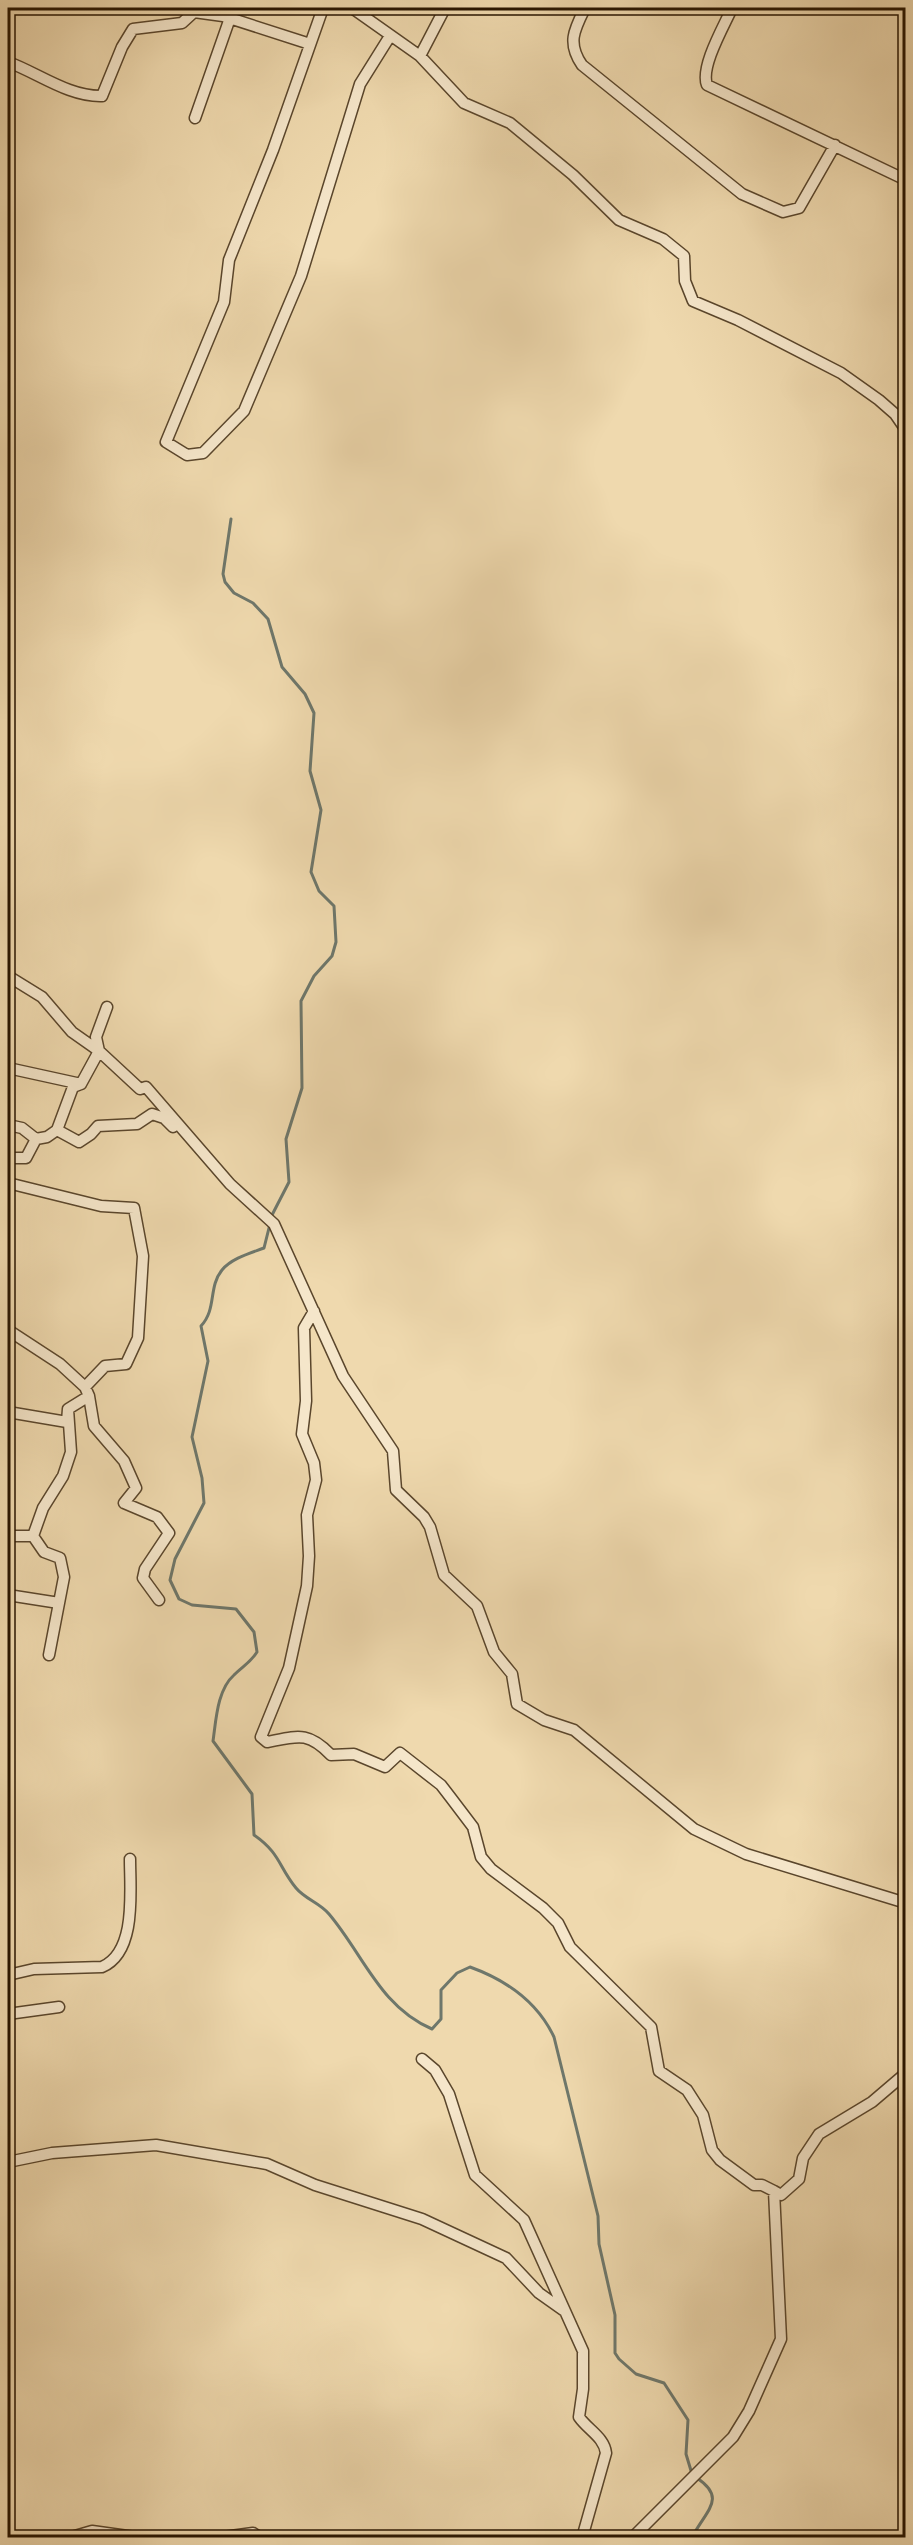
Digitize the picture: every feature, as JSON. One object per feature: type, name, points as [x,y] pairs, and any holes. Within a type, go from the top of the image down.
[{"type":"street","points":[[323,8],[273,150],[229,260],[225,302],[166,442],[187,455],[203,453],[244,411],[301,276],[360,84],[390,36]]},
{"type":"street","points":[[352,8],[420,56],[464,103],[510,123],[573,174],[619,220],[663,238],[684,256],[685,281],[693,301],[738,320],[841,373],[895,414],[906,430]]},
{"type":"street","points":[[420,56],[445,8]]},
{"type":"street","points":[[585,8],[573,39],[572,51],[582,65],[742,194],[783,212],[799,207],[836,145]]},
{"type":"street","points":[[732,8],[708,61],[706,85],[906,180]]},
{"type":"street","points":[[8,62],[36,72],[64,88],[102,96],[122,47],[133,28],[182,23],[188,15],[201,11],[230,18],[310,45]]},
{"type":"street","points":[[195,118],[230,18]]},
{"type":"street","points":[[8,975],[42,997],[72,1032],[99,1051],[140,1089],[146,1087],[230,1184],[274,1224],[343,1376],[393,1451],[396,1490],[424,1517],[430,1527],[444,1575],[477,1606],[494,1652],[512,1674],[517,1704],[544,1720],[574,1730],[694,1829],[746,1854],[906,1903]]},
{"type":"street","points":[[8,1125],[22,1128],[36,1139],[47,1137],[57,1130],[73,1087],[81,1084],[99,1051],[96,1037],[107,1007]]},
{"type":"street","points":[[8,1068],[81,1084]]},
{"type":"street","points":[[57,1130],[79,1142],[98,1126],[137,1124],[152,1114],[164,1118],[180,1135],[197,1145]]},
{"type":"street","points":[[8,1158],[26,1158],[36,1139]]},
{"type":"street","points":[[8,1183],[101,1206],[134,1208],[143,1256],[138,1338],[126,1364],[105,1366],[87,1391],[68,1409],[68,1422],[8,1412]]},
{"type":"street","points":[[314,1311],[304,1328],[306,1401],[302,1434],[314,1462],[316,1480],[307,1515],[309,1556],[307,1586],[289,1668],[261,1737],[267,1742],[290,1736],[306,1738],[321,1742],[331,1755],[354,1754],[385,1767],[400,1753],[441,1785],[473,1827],[481,1857],[491,1869],[543,1908],[558,1923],[570,1947],[651,2027],[659,2071],[687,2090],[703,2115],[712,2151],[720,2160],[754,2185],[762,2185],[782,2195],[799,2178],[803,2158],[819,2134],[872,2102],[906,2073]]},
{"type":"street","points":[[8,1330],[60,1364],[87,1391],[94,1426],[124,1461],[136,1488],[124,1503],[157,1517],[169,1533],[150,1559],[143,1578],[159,1600]]},
{"type":"street","points":[[33,1536],[43,1508],[63,1476],[71,1452],[68,1409]]},
{"type":"street","points":[[8,1536],[33,1536]]},
{"type":"street","points":[[33,1536],[44,1552],[60,1558],[64,1577],[49,1655]]},
{"type":"street","points":[[8,1595],[60,1603]]},
{"type":"street","points":[[10,1974],[34,1969],[102,1967],[112,1962],[129,1931],[130,1859]]},
{"type":"street","points":[[8,2014],[59,2007]]},
{"type":"street","points":[[422,2059],[435,2070],[452,2100],[476,2175],[524,2220],[583,2351],[583,2389],[579,2417],[585,2427],[603,2441],[606,2453],[582,2538]]},
{"type":"street","points":[[8,2162],[52,2153],[156,2145],[267,2164],[315,2185],[422,2219],[506,2258],[539,2293],[564,2310]]},
{"type":"street","points":[[632,2538],[733,2437],[749,2411],[781,2339],[774,2191]]},
{"type":"street","points":[[68,2538],[92,2531],[142,2538]]},
{"type":"street","points":[[216,2538],[253,2533],[261,2538]]},
{"type":"waterway","points":[[231,519],[223,574],[225,582],[234,593],[253,603],[268,619],[282,667],[305,694],[314,713],[310,771],[321,810],[311,872],[319,891],[334,906],[336,942],[332,956],[314,976],[301,1001],[302,1088],[286,1139],[289,1182],[271,1217]]},
{"type":"waterway","points":[[270,1224],[264,1248],[236,1259],[222,1270],[215,1284],[209,1312],[201,1326],[208,1361],[192,1437],[202,1478],[204,1503],[175,1559],[170,1580],[179,1599],[192,1605],[236,1609],[254,1632],[257,1652],[228,1681],[224,1689],[218,1706],[213,1741],[252,1794],[254,1835],[274,1854],[296,1888],[329,1914],[374,1978],[399,2007],[432,2029],[441,2019],[441,1990],[457,1973],[470,1967],[496,1978],[519,1993],[547,2024],[554,2037],[598,2216],[599,2244],[615,2315],[615,2353],[636,2374],[664,2383],[688,2420],[686,2454],[692,2474]]},
{"type":"waterway","points":[[697,2478],[706,2485],[712,2497],[712,2503],[695,2532],[698,2538]]}]
